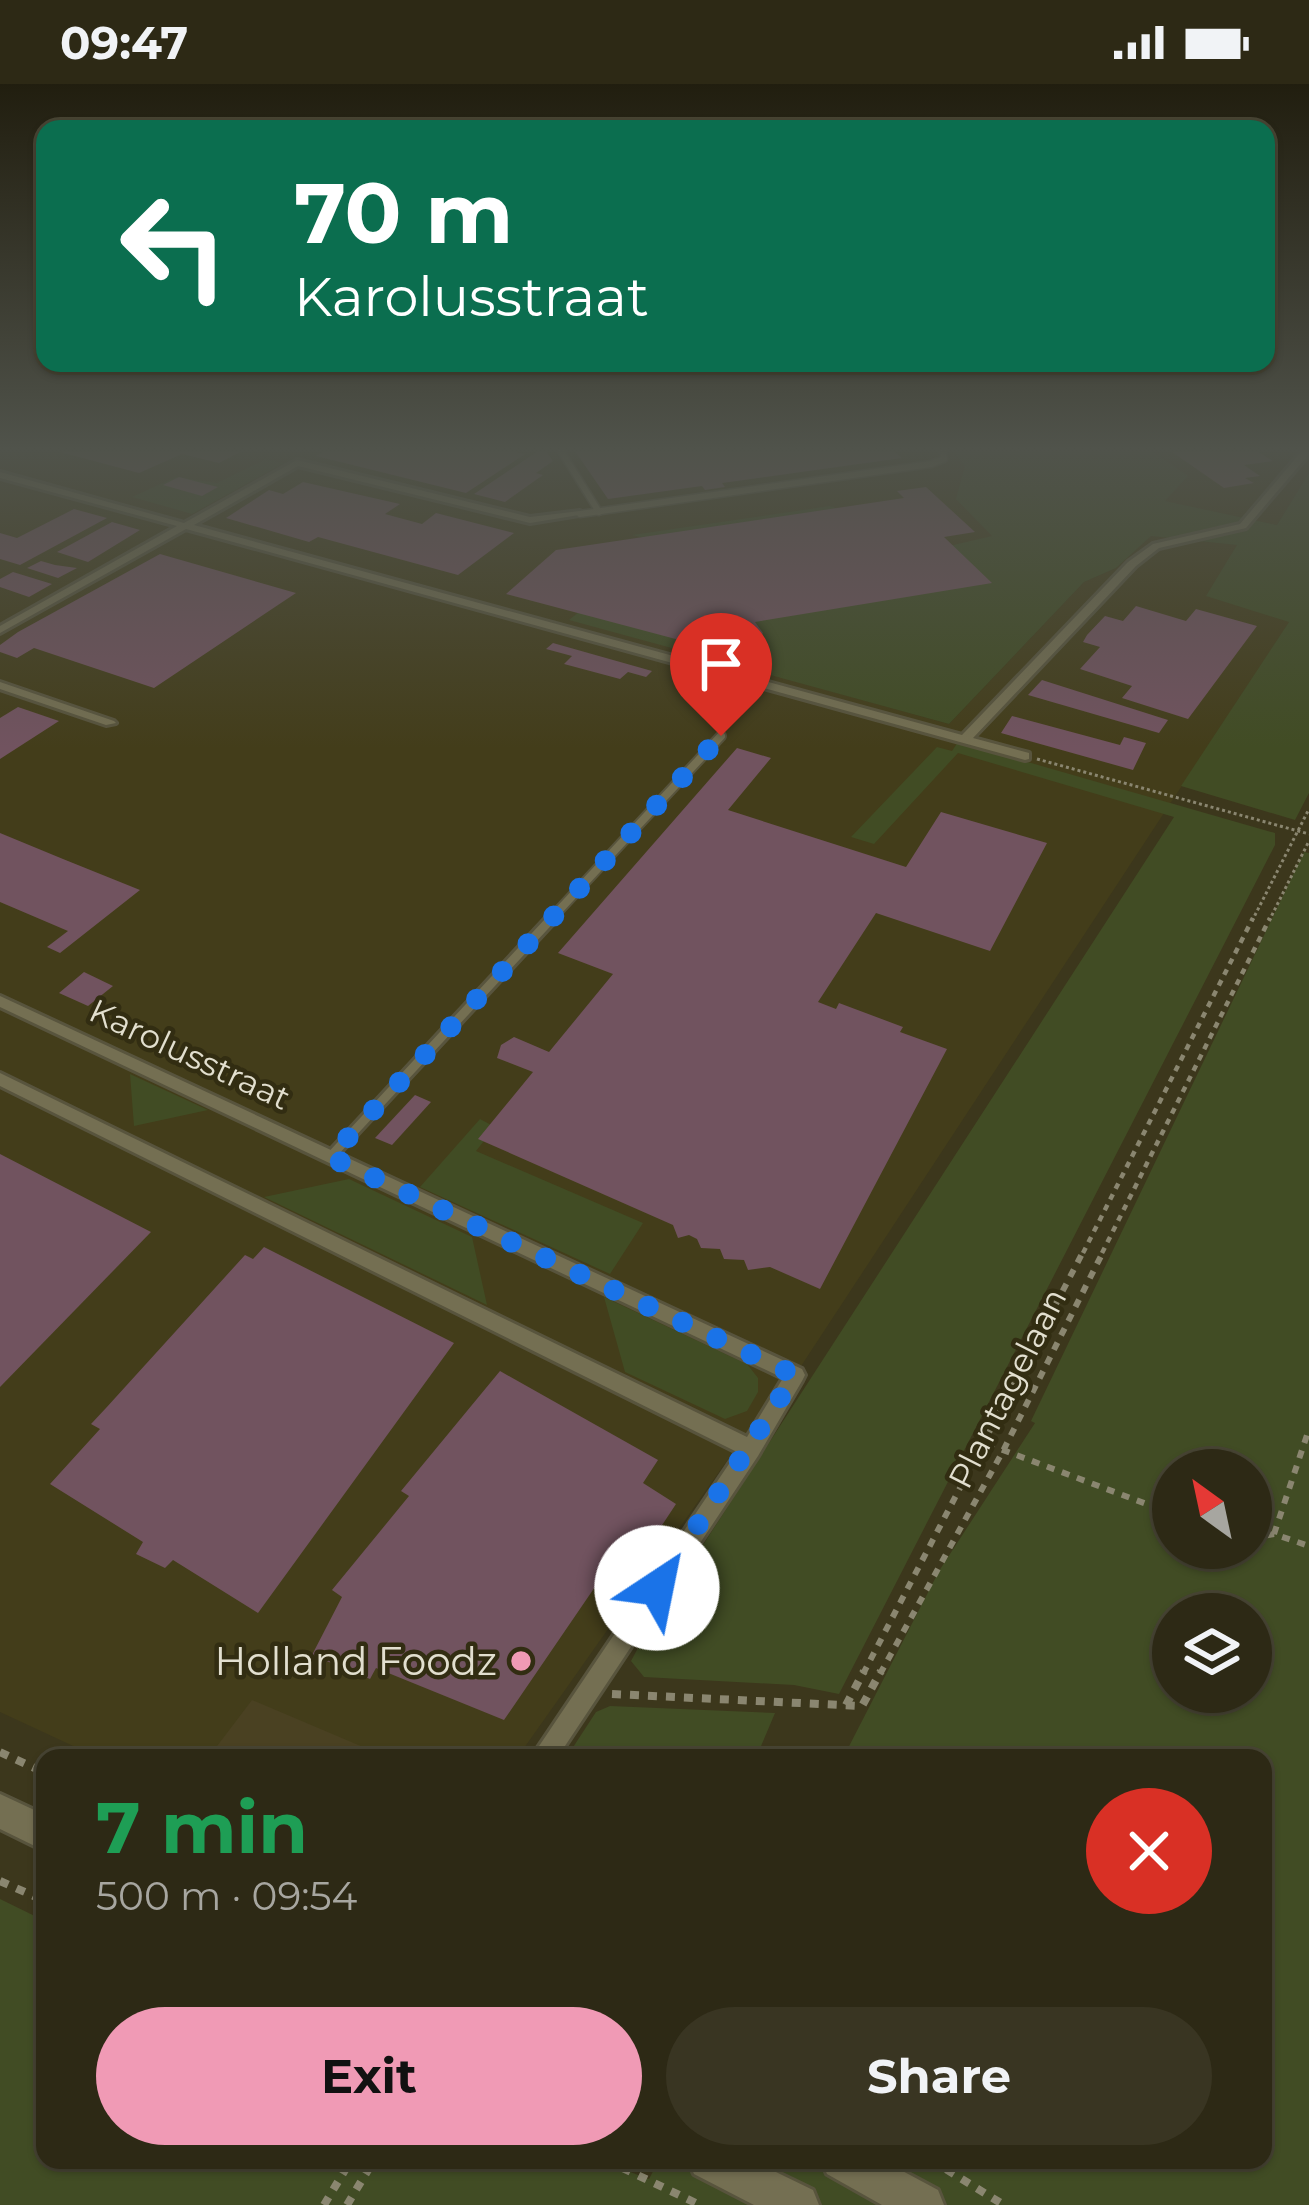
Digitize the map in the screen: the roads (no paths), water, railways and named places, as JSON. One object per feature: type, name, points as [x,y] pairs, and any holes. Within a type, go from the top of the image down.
[{"type":"main road","points":[[0,1811],[36,1829]]},
{"type":"main road","points":[[726,2169],[798,2205]]},
{"type":"main road","points":[[857,2169],[923,2205]]},
{"type":"street","points":[[0,630],[140,550]]},
{"type":"street","points":[[281,550],[1025,755]]},
{"type":"street","points":[[966,738],[1151,550]]},
{"type":"street","points":[[0,685],[110,723]]},
{"type":"street","name":"Karolusstraat","points":[[0,1000],[795,1375],[751,1450],[549,1749]]},
{"type":"street","points":[[0,1079],[751,1450]]},
{"type":"lane","points":[[330,1157],[721,736]]},
{"type":"place","name":"Holland Foodz","points":[[521,1661]]}]
